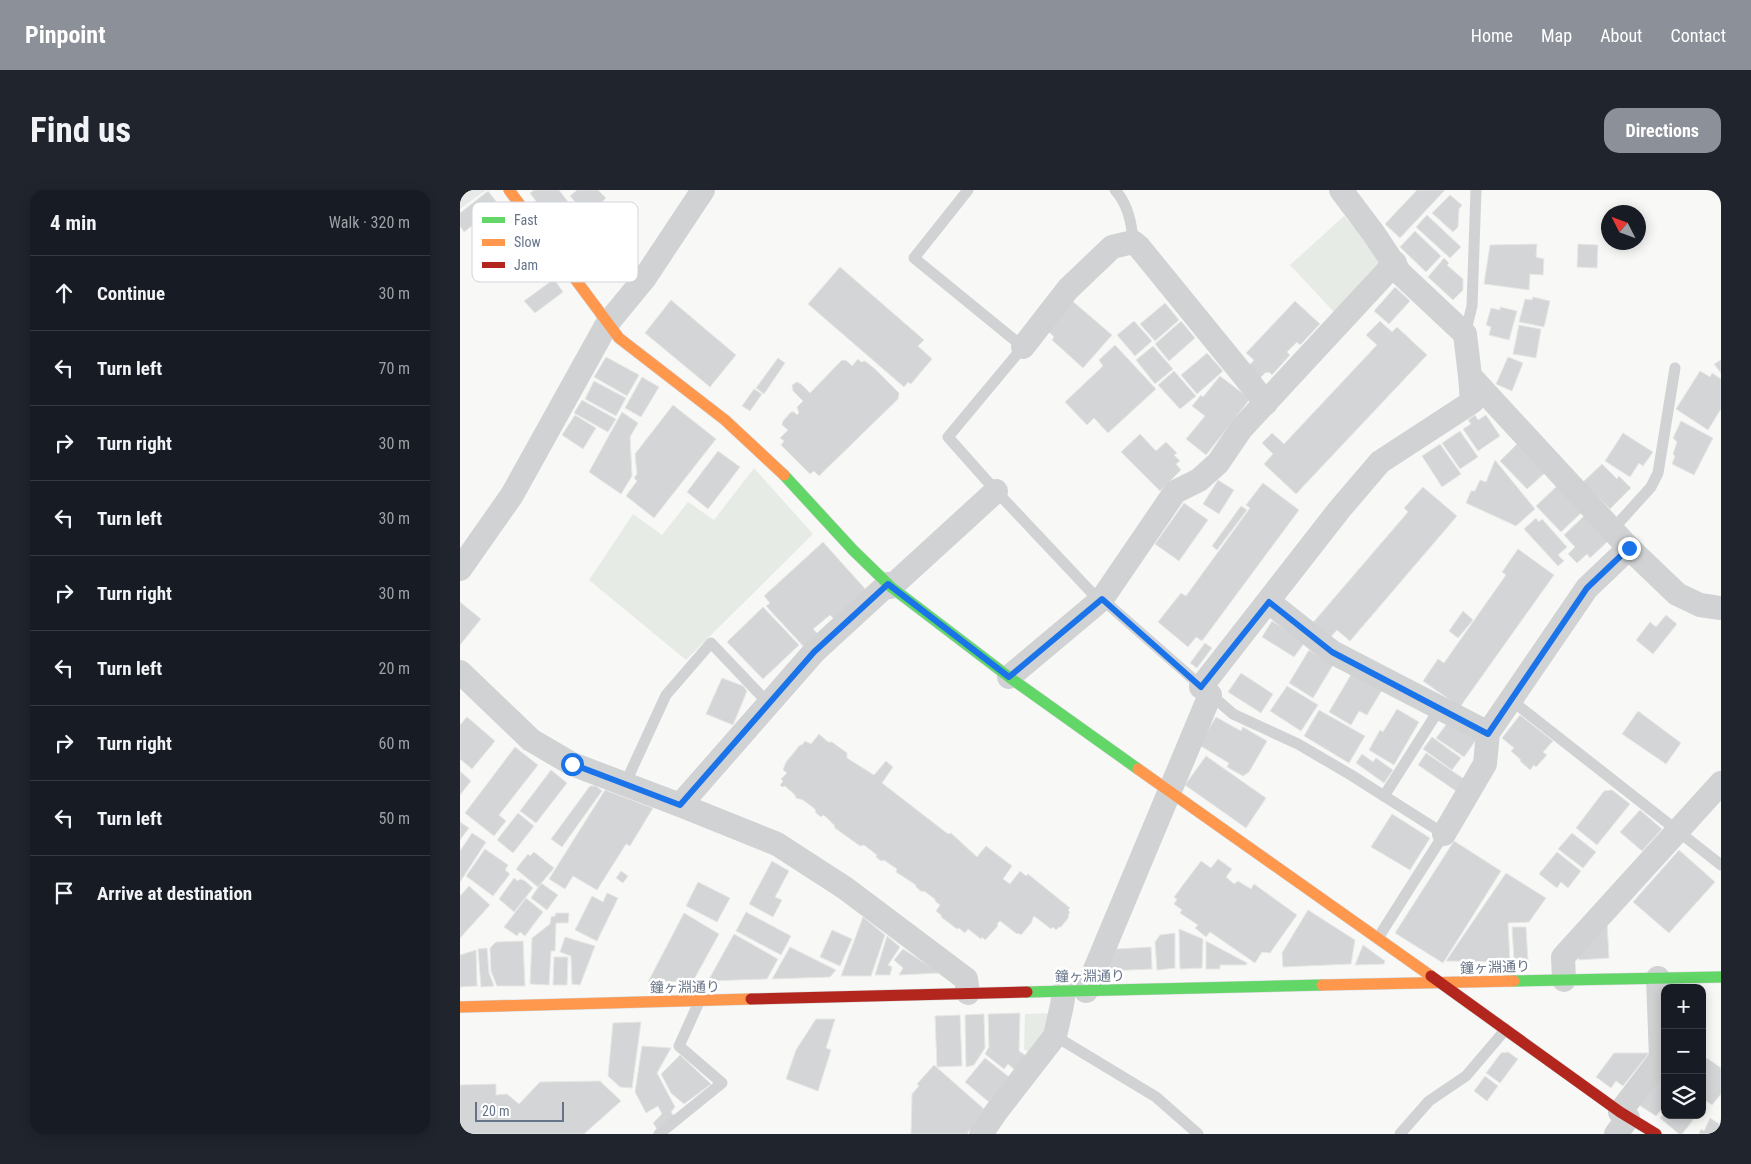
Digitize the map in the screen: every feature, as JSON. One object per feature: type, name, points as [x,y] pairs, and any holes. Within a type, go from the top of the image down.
[{"type":"street","points":[[509,190],[518,202]]},
{"type":"street","points":[[460,569],[512,495],[607,324],[644,279],[703,190]]},
{"type":"street","points":[[981,1134],[1055,1036],[1062,1005],[1075,991],[1169,791],[1206,691],[1269,602],[1339,510],[1380,462],[1472,402],[1465,334],[1400,273],[1341,190]]},
{"type":"street","points":[[1023,347],[1068,289],[1112,247],[1133,242],[1139,246],[1266,403]]},
{"type":"street","points":[[1009,677],[1102,599],[1174,492],[1199,480],[1218,463],[1242,429],[1394,263]]},
{"type":"street","points":[[576,282],[619,338],[725,420],[779,470],[853,550],[890,586],[1009,677],[1506,1029],[1621,1121],[1656,1134]]},
{"type":"street","points":[[1470,376],[1629,548],[1677,594],[1700,605],[1721,608]]},
{"type":"street","points":[[680,805],[814,652],[996,491]]},
{"type":"street","points":[[1444,834],[1485,764],[1488,734],[1587,588],[1629,548]]},
{"type":"street","points":[[1269,602],[1332,652],[1488,734]]},
{"type":"street","points":[[460,672],[531,740],[572,764],[776,844],[844,888],[966,980],[968,993]]},
{"type":"street","points":[[1564,980],[1563,957],[1721,783]]},
{"type":"street","name":"鐘ヶ淵通り","points":[[460,1007],[699,1002],[968,993],[1721,977]]},
{"type":"street","points":[[1621,1121],[1661,1058],[1658,978]]},
{"type":"lane","points":[[968,190],[914,258],[1023,347],[948,437],[1093,594],[1102,599],[1233,714],[1298,744],[1444,834],[1378,938]]},
{"type":"lane","points":[[1115,190],[1132,223],[1133,242]]},
{"type":"lane","points":[[1465,334],[1472,306],[1476,190]]},
{"type":"lane","points":[[1613,529],[1651,486],[1658,473],[1675,368]]},
{"type":"lane","points":[[625,784],[666,695],[711,643],[769,704]]},
{"type":"lane","points":[[1511,700],[1721,865]]},
{"type":"lane","points":[[1384,796],[1440,708]]},
{"type":"lane","points":[[659,1134],[722,1083],[679,1046],[699,1002]]},
{"type":"lane","points":[[1400,1134],[1429,1101],[1466,1076],[1506,1029]]},
{"type":"lane","points":[[1055,1036],[1156,1097],[1198,1134]]},
{"type":"shaded area","points":[[460,190],[486,190],[460,209]]},
{"type":"shaded area","points":[[1344,216],[1376,253],[1381,266],[1335,313],[1290,265]]},
{"type":"shaded area","points":[[754,468],[813,534],[686,660],[589,580],[633,514],[662,535],[688,502],[714,520]]},
{"type":"shaded area","points":[[1052,1013],[1047,1033],[1031,1054],[1024,1049],[1025,1014]]},
{"type":"building","points":[[534,190],[559,190],[568,202],[537,202],[530,193]]},
{"type":"building","points":[[577,190],[598,190],[606,198],[602,202],[575,202],[570,196]]},
{"type":"building","points":[[1417,190],[1445,190],[1400,238],[1385,224]]},
{"type":"building","points":[[488,191],[497,202],[474,202]]},
{"type":"building","points":[[1450,195],[1462,205],[1459,209],[1458,227],[1453,232],[1432,213]]},
{"type":"building","points":[[472,204],[472,226],[464,232],[460,226],[460,213]]},
{"type":"building","points":[[1427,215],[1461,247],[1450,258],[1416,227]]},
{"type":"building","points":[[1415,231],[1441,256],[1426,272],[1400,247]]},
{"type":"building","points":[[1537,244],[1536,257],[1544,259],[1543,275],[1530,274],[1529,290],[1484,284],[1490,245]]},
{"type":"building","points":[[1578,244],[1598,245],[1597,268],[1577,267]]},
{"type":"building","points":[[1444,258],[1449,263],[1447,265],[1463,279],[1463,290],[1453,300],[1428,277]]},
{"type":"building","points":[[840,267],[924,340],[918,346],[932,359],[911,384],[908,382],[904,387],[808,304]]},
{"type":"building","points":[[550,282],[556,282],[563,292],[535,313],[524,301]]},
{"type":"building","points":[[1395,287],[1410,301],[1389,324],[1374,311]]},
{"type":"building","points":[[1533,297],[1550,301],[1544,327],[1519,322],[1525,299],[1532,300]]},
{"type":"building","points":[[1070,299],[1112,335],[1083,368],[1052,340],[1054,337],[1045,328]]},
{"type":"building","points":[[671,300],[736,355],[710,387],[645,333]]},
{"type":"building","points":[[1295,301],[1320,324],[1300,345],[1297,342],[1287,352],[1290,355],[1272,375],[1266,372],[1260,378],[1248,367],[1254,360],[1246,353]]},
{"type":"building","points":[[1165,303],[1179,320],[1155,341],[1140,324]]},
{"type":"building","points":[[1500,307],[1517,311],[1509,340],[1489,335],[1491,327],[1486,325],[1491,308],[1500,310]]},
{"type":"building","points":[[1134,321],[1152,341],[1135,356],[1117,335]]},
{"type":"building","points":[[1181,321],[1195,338],[1169,361],[1155,344]]},
{"type":"building","points":[[1380,321],[1392,332],[1397,327],[1427,355],[1296,494],[1264,464],[1273,454],[1262,443],[1272,433],[1284,444],[1377,345],[1366,335]]},
{"type":"building","points":[[1519,325],[1541,329],[1536,358],[1513,354]]},
{"type":"building","points":[[1115,345],[1156,389],[1108,433],[1094,418],[1087,425],[1065,402],[1103,366],[1099,360]]},
{"type":"building","points":[[1153,346],[1173,369],[1155,384],[1136,360]]},
{"type":"building","points":[[1207,353],[1223,371],[1197,394],[1181,375]]},
{"type":"building","points":[[606,357],[639,375],[627,396],[594,377]]},
{"type":"building","points":[[1508,357],[1523,363],[1512,391],[1496,384]]},
{"type":"building","points":[[778,358],[785,363],[764,394],[756,388]]},
{"type":"building","points":[[858,359],[861,362],[865,361],[875,369],[899,393],[898,399],[819,476],[814,471],[810,474],[781,445],[784,441],[780,438],[788,430],[782,425],[783,421],[791,412],[797,415],[799,413],[797,407],[803,401],[793,391],[792,385],[797,382],[810,393],[842,360],[847,361],[852,366]]},
{"type":"building","points":[[1721,360],[1721,373],[1714,364]]},
{"type":"building","points":[[1174,371],[1196,396],[1180,409],[1158,385]]},
{"type":"building","points":[[1700,371],[1710,377],[1712,373],[1721,379],[1721,409],[1708,430],[1676,409]]},
{"type":"building","points":[[1220,376],[1250,399],[1206,455],[1186,439],[1205,416],[1192,406],[1201,395],[1203,397]]},
{"type":"building","points":[[642,377],[659,387],[641,417],[625,408]]},
{"type":"building","points":[[594,381],[626,398],[616,416],[585,399]]},
{"type":"building","points":[[754,389],[762,394],[750,411],[742,406]]},
{"type":"building","points":[[582,400],[616,419],[608,432],[574,413]]},
{"type":"building","points":[[673,405],[716,439],[654,518],[626,496],[637,481],[634,478],[637,474],[635,454]]},
{"type":"building","points":[[622,412],[638,423],[630,437],[632,476],[621,494],[589,472]]},
{"type":"building","points":[[575,415],[596,428],[583,449],[562,435]]},
{"type":"building","points":[[1475,415],[1478,420],[1486,415],[1500,436],[1478,451],[1463,429],[1471,424],[1468,420]]},
{"type":"building","points":[[1681,421],[1713,438],[1694,475],[1672,464],[1677,442],[1673,438]]},
{"type":"building","points":[[1460,431],[1478,457],[1460,469],[1442,443]]},
{"type":"building","points":[[1623,433],[1653,452],[1643,466],[1639,463],[1630,477],[1605,461]]},
{"type":"building","points":[[1140,434],[1156,451],[1166,442],[1177,453],[1174,455],[1180,461],[1176,464],[1181,470],[1160,491],[1121,452]]},
{"type":"building","points":[[1518,443],[1546,472],[1527,489],[1500,461]]},
{"type":"building","points":[[1440,444],[1461,474],[1442,487],[1422,456]]},
{"type":"building","points":[[718,451],[740,467],[708,509],[687,492]]},
{"type":"building","points":[[1495,460],[1535,509],[1516,526],[1466,503],[1471,491],[1475,491],[1480,480],[1486,482]]},
{"type":"building","points":[[1602,464],[1617,479],[1619,476],[1631,488],[1610,509],[1583,482]]},
{"type":"building","points":[[1218,480],[1234,490],[1219,514],[1203,504]]},
{"type":"building","points":[[1263,483],[1299,510],[1202,641],[1196,637],[1188,647],[1158,622],[1181,593],[1186,596],[1250,508],[1246,505]]},
{"type":"building","points":[[1557,486],[1582,512],[1561,532],[1536,506]]},
{"type":"building","points":[[1423,487],[1457,516],[1350,641],[1337,630],[1328,640],[1311,625],[1408,512],[1404,508]]},
{"type":"building","points":[[1184,503],[1208,520],[1179,561],[1155,544]]},
{"type":"building","points":[[1241,506],[1247,510],[1217,550],[1212,546]]},
{"type":"building","points":[[1584,516],[1608,541],[1590,558],[1587,554],[1577,563],[1568,554],[1575,547],[1564,535]]},
{"type":"building","points":[[1536,518],[1539,522],[1542,519],[1567,547],[1558,555],[1564,561],[1558,566],[1524,529]]},
{"type":"building","points":[[823,542],[867,591],[835,620],[830,615],[813,629],[819,635],[805,648],[766,606],[770,603],[764,596]]},
{"type":"building","points":[[1518,549],[1554,575],[1460,707],[1423,681],[1438,659],[1444,663],[1506,575],[1502,572]]},
{"type":"building","points":[[460,602],[481,619],[460,645]]},
{"type":"building","points":[[763,607],[799,645],[763,679],[727,642]]},
{"type":"building","points":[[1463,611],[1473,620],[1458,638],[1449,631]]},
{"type":"building","points":[[1666,615],[1677,624],[1653,654],[1636,640],[1650,622],[1656,627]]},
{"type":"building","points":[[1272,621],[1305,642],[1294,657],[1262,637]]},
{"type":"building","points":[[1205,643],[1212,648],[1197,668],[1190,663]]},
{"type":"building","points":[[1309,650],[1333,665],[1313,698],[1289,683]]},
{"type":"building","points":[[1241,673],[1273,694],[1261,713],[1228,692]]},
{"type":"building","points":[[1352,673],[1382,690],[1367,715],[1359,711],[1351,725],[1329,712]]},
{"type":"building","points":[[722,678],[743,686],[747,691],[733,725],[706,714]]},
{"type":"building","points":[[1287,686],[1318,705],[1301,731],[1270,711]]},
{"type":"building","points":[[1397,709],[1419,722],[1394,765],[1369,750],[1380,730],[1383,732]]},
{"type":"building","points":[[1319,710],[1365,736],[1349,763],[1304,736]]},
{"type":"building","points":[[1638,711],[1681,743],[1666,764],[1622,734]]},
{"type":"building","points":[[1520,715],[1553,741],[1543,752],[1547,755],[1536,767],[1534,765],[1530,770],[1511,751],[1514,748],[1502,738]]},
{"type":"building","points":[[467,717],[495,741],[472,769],[460,759],[460,725]]},
{"type":"building","points":[[1216,717],[1241,731],[1243,727],[1267,741],[1249,772],[1243,776],[1227,767],[1229,763],[1199,745]]},
{"type":"building","points":[[1449,721],[1476,740],[1464,757],[1436,738]]},
{"type":"building","points":[[819,734],[828,742],[832,742],[847,753],[847,758],[874,775],[886,761],[893,767],[882,783],[948,834],[951,833],[977,857],[986,846],[1012,866],[1003,879],[1010,884],[1020,871],[1026,876],[1028,874],[1070,908],[1068,910],[1070,912],[1069,917],[1056,930],[1053,927],[1051,929],[1034,916],[1032,922],[1021,935],[1000,921],[997,924],[998,926],[985,940],[968,929],[965,933],[959,928],[957,929],[936,911],[940,905],[935,899],[924,891],[922,892],[916,885],[896,872],[897,869],[884,860],[881,861],[876,857],[877,855],[864,845],[860,846],[835,828],[826,817],[823,815],[821,817],[816,813],[815,809],[803,800],[796,798],[785,786],[782,787],[780,785],[783,781],[781,779],[787,773],[783,770],[786,762],[800,745],[805,741],[811,744]]},
{"type":"building","points":[[1432,737],[1461,758],[1452,770],[1423,749]]},
{"type":"building","points":[[515,747],[538,765],[499,815],[506,821],[494,836],[465,813]]},
{"type":"building","points":[[1426,753],[1467,781],[1459,793],[1418,765]]},
{"type":"building","points":[[1362,754],[1373,762],[1376,758],[1393,770],[1384,783],[1356,763]]},
{"type":"building","points":[[1206,756],[1266,798],[1246,828],[1185,785]]},
{"type":"building","points":[[551,770],[567,783],[536,823],[520,811]]},
{"type":"building","points":[[460,771],[471,781],[460,795]]},
{"type":"building","points":[[590,786],[596,786],[602,791],[562,847],[551,839]]},
{"type":"building","points":[[605,790],[653,808],[630,846],[626,844],[597,890],[573,876],[565,889],[549,879]]},
{"type":"building","points":[[1612,790],[1630,804],[1597,845],[1576,828],[1604,791]]},
{"type":"building","points":[[1640,810],[1662,829],[1642,851],[1620,832]]},
{"type":"building","points":[[518,813],[534,826],[513,853],[497,840]]},
{"type":"building","points":[[1392,814],[1430,838],[1410,870],[1371,847]]},
{"type":"building","points":[[460,822],[469,828],[460,840]]},
{"type":"building","points":[[472,833],[486,842],[460,882],[460,851]]},
{"type":"building","points":[[1572,833],[1596,852],[1583,868],[1558,849]]},
{"type":"building","points":[[1454,841],[1501,871],[1443,963],[1395,933]]},
{"type":"building","points":[[485,849],[508,865],[505,870],[510,874],[493,896],[466,876]]},
{"type":"building","points":[[1679,850],[1715,882],[1669,933],[1633,902]]},
{"type":"building","points":[[534,852],[554,868],[538,887],[516,869],[528,854],[530,856]]},
{"type":"building","points":[[1557,852],[1581,871],[1568,888],[1561,882],[1557,888],[1539,874]]},
{"type":"building","points":[[1218,859],[1232,869],[1226,877],[1234,884],[1238,881],[1251,889],[1254,884],[1297,915],[1270,953],[1262,952],[1255,963],[1210,932],[1206,937],[1195,928],[1198,925],[1180,913],[1182,910],[1174,904],[1177,899],[1174,897],[1201,861],[1211,868]]},
{"type":"building","points":[[772,861],[789,871],[775,897],[782,900],[773,917],[749,904]]},
{"type":"building","points":[[621,871],[628,876],[623,883],[616,878]]},
{"type":"building","points":[[1506,873],[1546,898],[1529,922],[1508,923],[1510,962],[1446,961]]},
{"type":"building","points":[[514,878],[518,881],[520,879],[525,881],[533,888],[514,912],[499,899]]},
{"type":"building","points":[[698,882],[730,898],[717,922],[686,906]]},
{"type":"building","points":[[541,883],[558,895],[547,910],[531,898]]},
{"type":"building","points":[[469,886],[490,905],[460,938],[460,896]]},
{"type":"building","points":[[607,893],[618,898],[597,941],[575,930],[592,896],[603,902]]},
{"type":"building","points":[[526,898],[543,912],[525,936],[520,932],[517,936],[504,927]]},
{"type":"building","points":[[1308,910],[1355,940],[1351,964],[1283,967],[1282,953]]},
{"type":"building","points":[[746,912],[791,936],[781,955],[736,931]]},
{"type":"building","points":[[556,913],[569,913],[568,923],[556,923],[555,951],[551,951],[549,985],[530,984],[532,938],[550,924],[551,917],[555,916]]},
{"type":"building","points":[[684,913],[719,934],[693,981],[648,982]]},
{"type":"building","points":[[863,917],[885,935],[871,976],[841,976]]},
{"type":"building","points":[[1607,922],[1609,958],[1579,960],[1578,955]]},
{"type":"building","points":[[1512,927],[1526,927],[1528,961],[1514,961]]},
{"type":"building","points":[[1179,929],[1203,939],[1202,968],[1180,969]]},
{"type":"building","points":[[832,930],[852,939],[840,966],[820,957]]},
{"type":"building","points":[[1175,933],[1175,968],[1157,970],[1155,942],[1160,935]]},
{"type":"building","points":[[734,934],[778,959],[767,979],[708,981]]},
{"type":"building","points":[[887,936],[900,947],[888,965],[892,967],[890,975],[875,975]]},
{"type":"building","points":[[565,937],[595,946],[580,985],[572,984],[571,956],[560,952]]},
{"type":"building","points":[[523,941],[525,986],[497,986],[491,971],[490,948],[496,942]]},
{"type":"building","points":[[1206,941],[1247,963],[1246,965],[1220,965],[1220,969],[1206,969]]},
{"type":"building","points":[[1363,945],[1385,961],[1384,964],[1355,965]]},
{"type":"building","points":[[790,947],[836,970],[830,977],[772,979]]},
{"type":"building","points":[[1151,947],[1152,969],[1107,971],[1116,949]]},
{"type":"building","points":[[487,948],[489,973],[494,986],[481,987],[478,949]]},
{"type":"building","points":[[903,949],[940,973],[899,975],[903,968],[894,960]]},
{"type":"building","points":[[476,950],[477,986],[460,987],[460,955]]},
{"type":"building","points":[[554,957],[568,957],[567,985],[553,985]]},
{"type":"building","points":[[1020,1013],[1019,1051],[1028,1057],[1016,1071],[1008,1064],[1004,1069],[985,1054],[989,1047],[988,1014]]},
{"type":"building","points":[[984,1014],[985,1048],[974,1065],[966,1067],[965,1015]]},
{"type":"building","points":[[960,1015],[962,1066],[937,1067],[935,1016]]},
{"type":"building","points":[[816,1019],[835,1019],[826,1048],[831,1050],[818,1091],[786,1079],[796,1050]]},
{"type":"building","points":[[641,1022],[632,1088],[620,1087],[608,1076],[613,1023]]},
{"type":"building","points":[[642,1046],[671,1048],[657,1073],[675,1107],[671,1112],[674,1116],[657,1129],[653,1123],[662,1114],[658,1106],[646,1113],[635,1092]]},
{"type":"building","points":[[1508,1052],[1518,1059],[1500,1083],[1486,1073],[1501,1053]]},
{"type":"building","points":[[1614,1053],[1649,1053],[1623,1086],[1616,1081],[1611,1088],[1596,1077]]},
{"type":"building","points":[[680,1055],[711,1084],[684,1104],[671,1093],[661,1074]]},
{"type":"building","points":[[985,1058],[1009,1077],[989,1102],[965,1082]]},
{"type":"building","points":[[1707,1058],[1721,1068],[1721,1094],[1712,1105],[1706,1101]]},
{"type":"building","points":[[934,1065],[984,1109],[967,1134],[911,1134],[912,1094],[919,1086],[917,1084]]},
{"type":"building","points":[[1661,1075],[1661,1110],[1656,1116],[1639,1105]]},
{"type":"building","points":[[1485,1076],[1498,1086],[1487,1101],[1474,1091]]},
{"type":"building","points":[[600,1081],[621,1101],[584,1134],[460,1134],[460,1085],[496,1084],[496,1095],[507,1094],[519,1104],[540,1082]]},
{"type":"building","points":[[1710,1118],[1721,1125],[1721,1134],[1699,1134],[1701,1129],[1704,1131]]},
{"type":"building","points":[[1661,1119],[1694,1119],[1682,1134],[1679,1134]]},
{"type":"traffic: fast","points":[[784,475],[853,550],[891,587],[1009,677],[1138,769]]},
{"type":"traffic: fast","points":[[1514,981],[1721,977]]},
{"type":"traffic: fast","points":[[1027,992],[1322,985]]},
{"type":"traffic: slow","points":[[509,190],[518,202]]},
{"type":"traffic: slow","points":[[577,282],[619,338],[725,420],[784,475]]},
{"type":"traffic: slow","points":[[1138,769],[1431,976]]},
{"type":"traffic: slow","points":[[1322,985],[1514,981]]},
{"type":"traffic: slow","points":[[460,1007],[751,999]]},
{"type":"traffic: jam","points":[[1431,976],[1620,1112],[1656,1134]]},
{"type":"traffic: jam","points":[[751,999],[1027,992]]},
{"type":"route","points":[[572,764],[680,805],[814,652],[888,584],[1009,677],[1102,599],[1201,687],[1269,602],[1332,652],[1488,734],[1587,588],[1629,548]]}]
